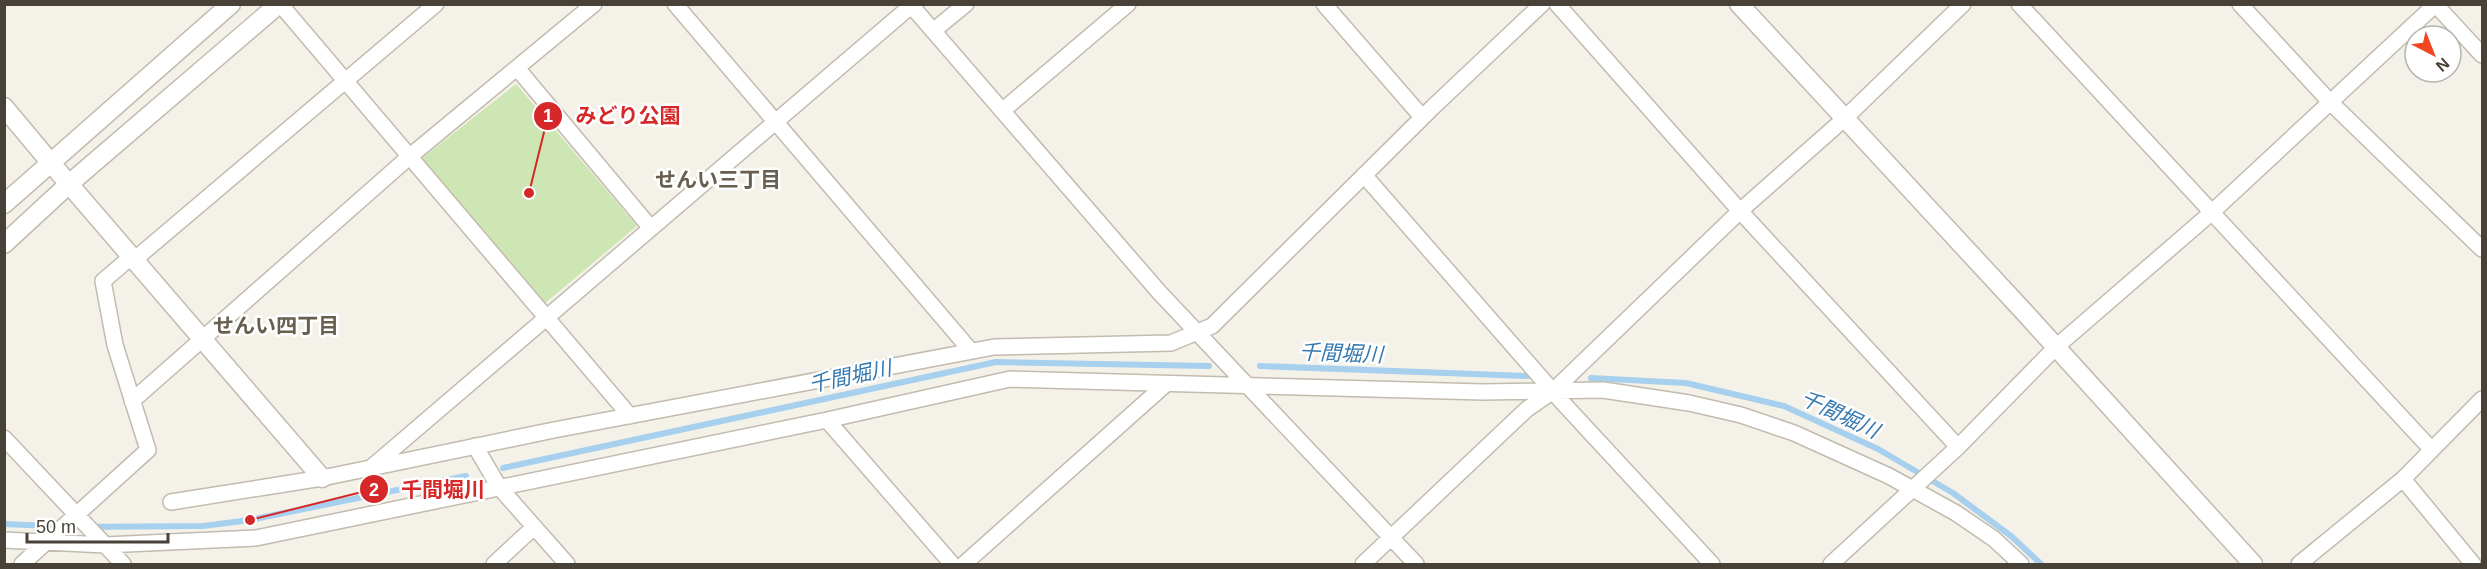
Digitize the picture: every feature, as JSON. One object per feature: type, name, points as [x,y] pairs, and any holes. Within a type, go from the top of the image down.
[{"type":"street","points":[[4,204],[231,4]]},
{"type":"street","points":[[4,244],[69,184],[280,4],[630,416]]},
{"type":"street","points":[[22,564],[77,517],[148,450],[115,345],[104,281],[436,4]]},
{"type":"street","points":[[132,401],[409,157],[594,4]]},
{"type":"street","points":[[675,4],[971,351]]},
{"type":"street","points":[[933,31],[966,4]]},
{"type":"street","points":[[1002,111],[1128,4]]},
{"type":"street","points":[[1324,4],[1422,117]]},
{"type":"street","points":[[171,502],[322,478],[475,446],[994,346],[1171,343],[1212,326],[1422,117],[1542,4]]},
{"type":"street","points":[[1557,4],[1740,211],[1958,447]]},
{"type":"street","points":[[1739,4],[2253,564]]},
{"type":"street","points":[[1363,564],[1527,408],[1553,391],[1740,211],[1844,118],[1963,4]]},
{"type":"street","points":[[2019,4],[2431,449]]},
{"type":"street","points":[[2240,4],[2330,102],[2482,249]]},
{"type":"street","points":[[372,467],[910,5],[1159,292],[1416,564]]},
{"type":"street","points":[[1831,564],[1958,447],[2056,347],[2211,213],[2435,5],[2482,56]]},
{"type":"street","points":[[517,68],[650,227]]},
{"type":"street","points":[[4,107],[322,478]]},
{"type":"street","points":[[1364,175],[1553,391],[1713,564]]},
{"type":"street","points":[[4,540],[256,538],[827,420],[1010,379],[1483,392],[1603,390],[1689,403],[1741,415],[1835,451],[1915,487],[1994,539],[2021,564]]},
{"type":"street","points":[[964,564],[1166,384]]},
{"type":"street","points":[[2299,564],[2403,479],[2482,399]]},
{"type":"street","points":[[827,420],[952,564]]},
{"type":"street","points":[[4,438],[123,564]]},
{"type":"street","points":[[475,446],[499,487],[567,564]]},
{"type":"street","points":[[2403,479],[2474,564]]},
{"type":"street","points":[[494,564],[533,528]]},
{"type":"green space","points":[[516,84],[637,226],[544,304],[421,159]]},
{"type":"waterway","name":"千間堀川","points":[[503,468],[996,362],[1209,366]]},
{"type":"waterway","name":"千間堀川","points":[[1260,366],[1528,376]]},
{"type":"waterway","name":"千間堀川","points":[[1591,378],[1686,383],[1784,406],[1878,449],[1953,493],[2011,536],[2041,564]]},
{"type":"waterway","name":"千間堀川","points":[[4,524],[71,527],[203,526],[250,520],[466,476]]},
{"type":"place","name":"みどり公園","points":[[529,193]]},
{"type":"place","name":"千間堀川","points":[[250,520]]},
{"type":"district","name":"せんい三丁目","points":[[718,179]]},
{"type":"district","name":"せんい四丁目","points":[[276,325]]}]
